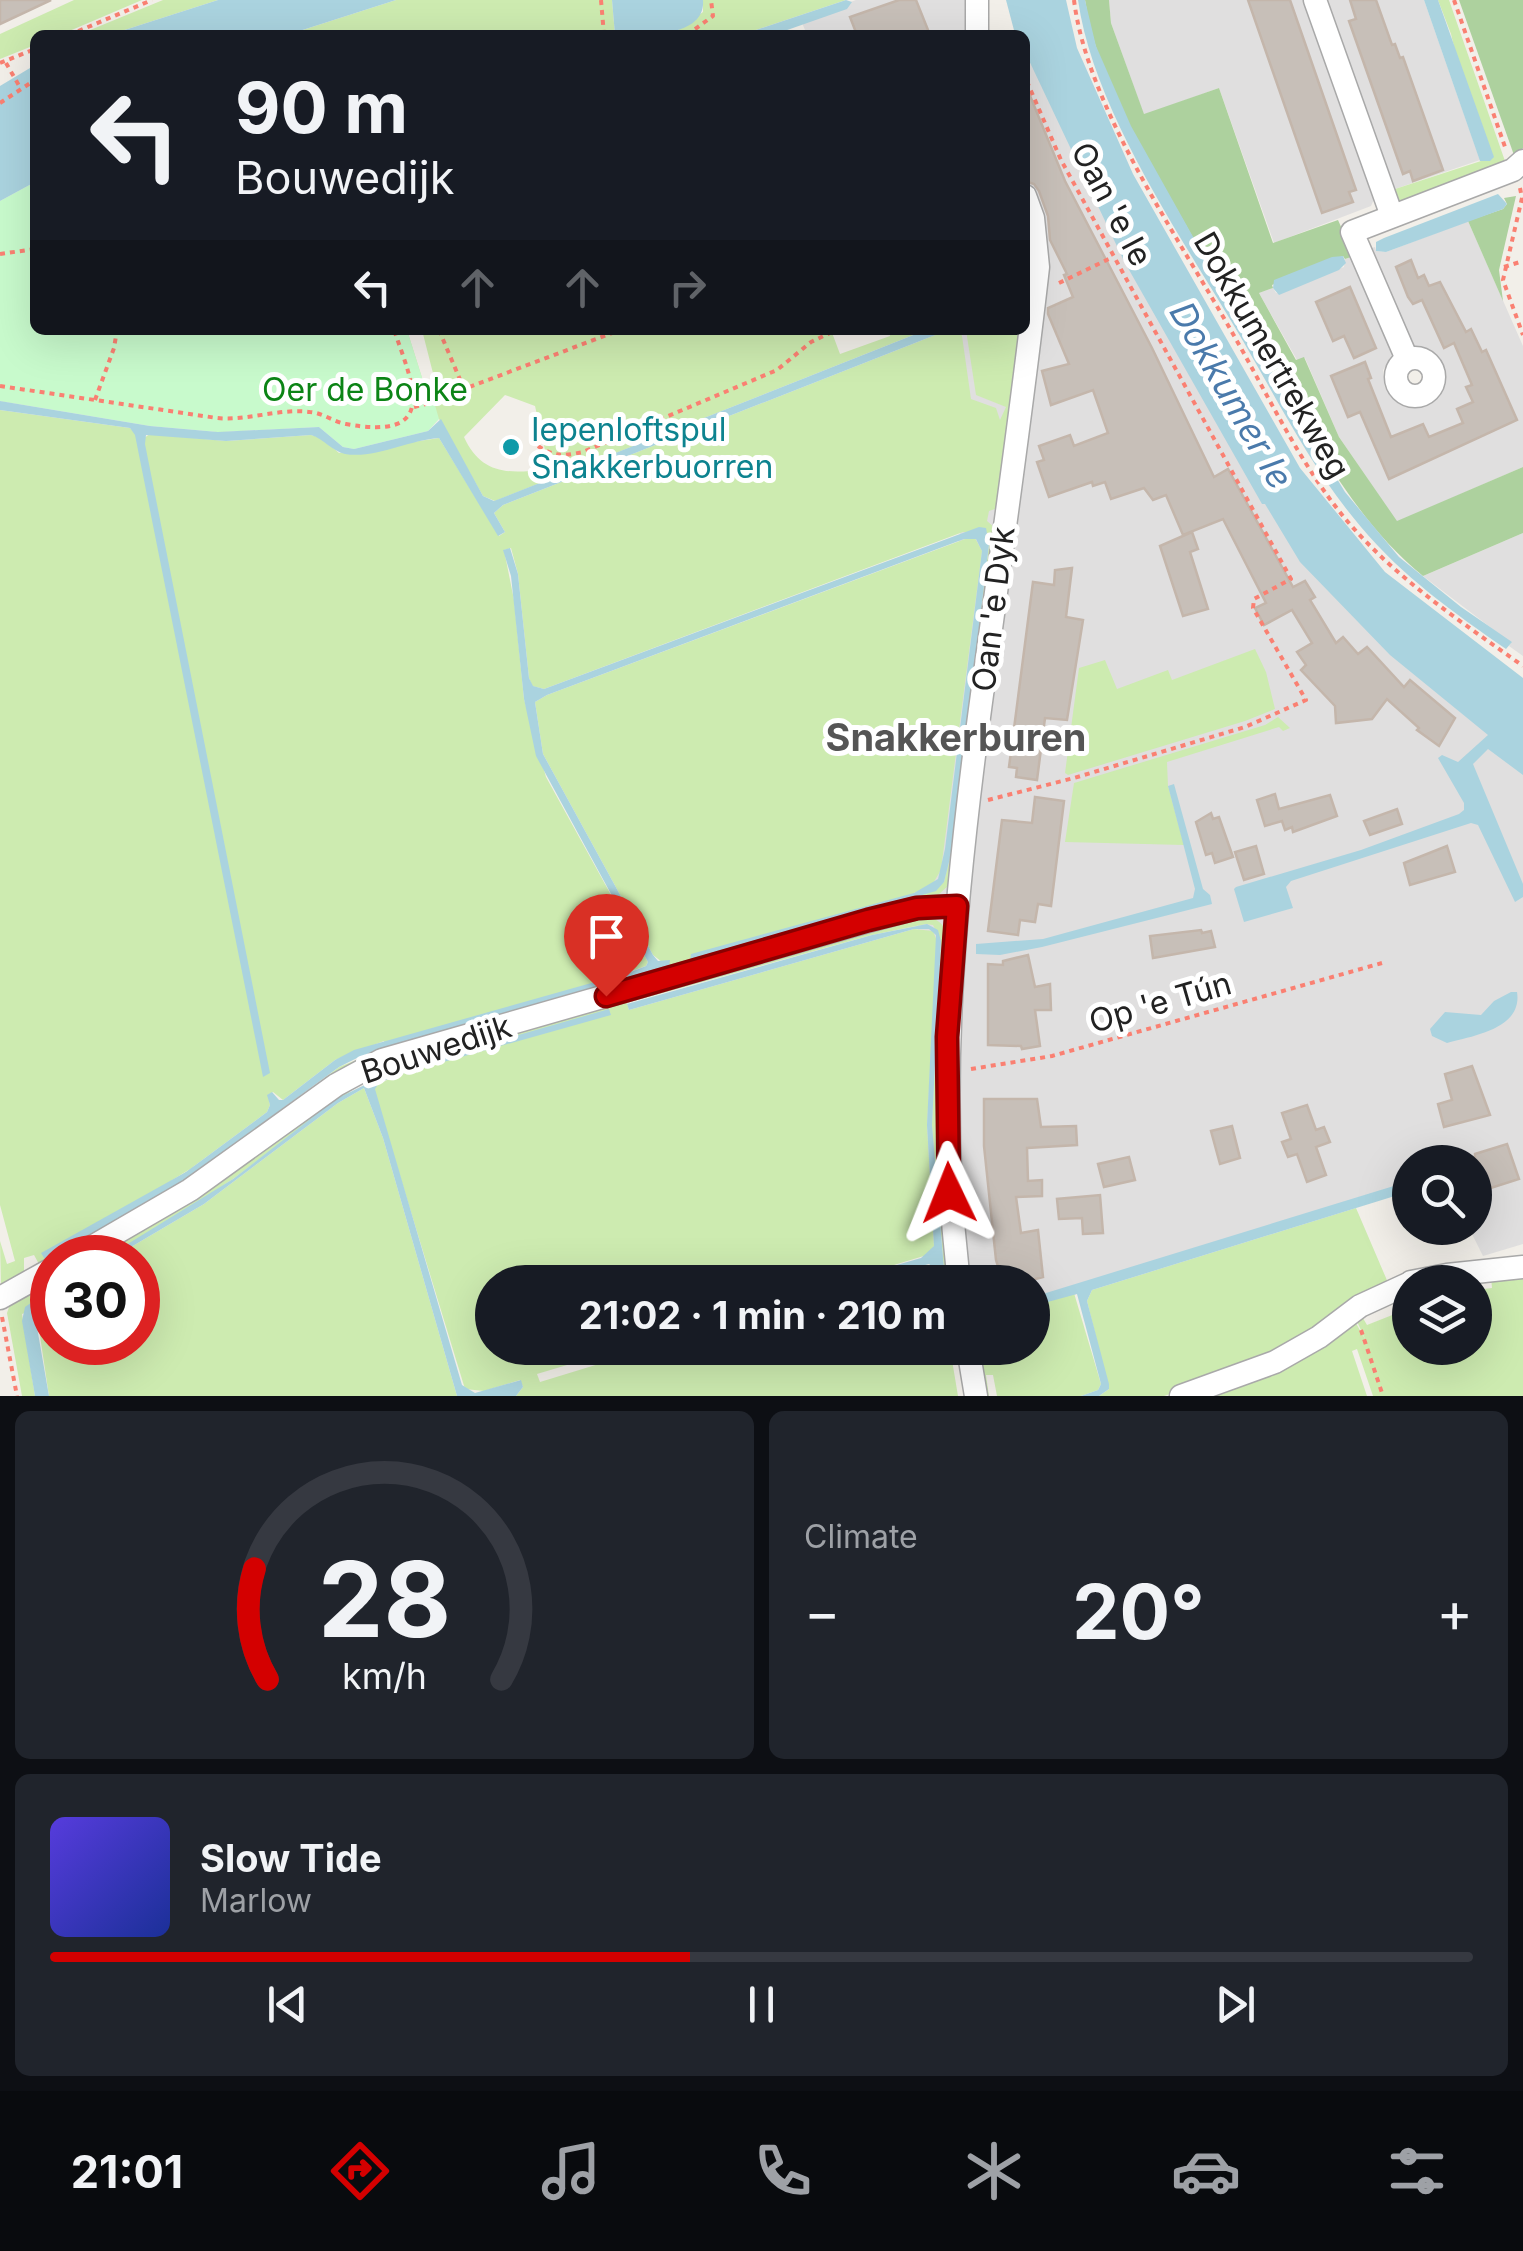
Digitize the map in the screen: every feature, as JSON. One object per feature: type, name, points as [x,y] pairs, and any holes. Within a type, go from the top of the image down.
[{"type":"street","points":[[977,0],[977,30]]},
{"type":"street","points":[[1316,0],[1392,216]]},
{"type":"street","points":[[1408,359],[1352,232],[1518,166]]},
{"type":"street","name":"Oan 'e Dyk","points":[[1030,214],[1037,240],[1030,294]]},
{"type":"street","name":"Oan 'e Dyk","points":[[957,1265],[949,1193],[947,1073],[957,906],[1025,335]]},
{"type":"street","name":"Bouwedijk","points":[[113,1235],[190,1190],[336,1084],[382,1060],[868,920],[917,908],[957,906]]},
{"type":"street","points":[[1492,1270],[1523,1267]]},
{"type":"street","points":[[0,1301],[30,1283]]},
{"type":"street","points":[[1181,1396],[1276,1362],[1319,1337],[1360,1306],[1392,1292]]},
{"type":"street","points":[[971,1365],[976,1396]]},
{"type":"path","points":[[81,30],[152,0]]},
{"type":"path","points":[[601,0],[604,30]]},
{"type":"path","points":[[694,30],[713,16],[711,0]]},
{"type":"path","name":"Dokkumertrekweg","points":[[1074,0],[1091,66],[1128,150],[1326,492],[1390,566],[1424,596],[1523,666]]},
{"type":"path","points":[[1454,0],[1518,166],[1523,198],[1504,267],[1506,293],[1523,335]]},
{"type":"path","points":[[20,89],[2,62],[30,51]]},
{"type":"path","points":[[0,102],[30,83]]},
{"type":"path","name":"Oan 'e Ie","points":[[968,800],[1005,798],[1074,778],[1245,727],[1306,700],[1253,608],[1254,600],[1292,579],[1062,160],[1030,87]]},
{"type":"path","points":[[0,254],[30,250]]},
{"type":"path","points":[[1030,294],[1114,257]]},
{"type":"path","points":[[1504,267],[1523,261]]},
{"type":"path","points":[[96,400],[116,335]]},
{"type":"path","points":[[396,335],[414,386],[414,407]]},
{"type":"path","points":[[441,335],[464,390]]},
{"type":"path","points":[[0,386],[236,420],[304,411],[344,424],[379,426],[400,423],[414,407],[457,396],[607,335]]},
{"type":"path","points":[[538,446],[552,456],[583,452],[777,370],[818,335]]},
{"type":"path","name":"Op 'e Tún","points":[[947,1073],[1052,1056],[1382,963]]},
{"type":"path","points":[[0,1301],[17,1396]]},
{"type":"path","points":[[1365,1339],[1383,1396]]},
{"type":"shaded area","points":[[856,0],[966,0],[966,30],[805,30],[801,20]]},
{"type":"shaded area","points":[[1109,0],[1306,0],[1375,197],[1371,206],[1274,243],[1219,88],[1144,115],[1111,23]]},
{"type":"shaded area","points":[[1325,0],[1424,0],[1480,160],[1392,190]]},
{"type":"shaded area","points":[[1030,43],[1186,360],[1523,759],[1523,1244],[1483,1256],[1478,1245],[1492,1245],[1492,1145],[1392,1145],[1392,1193],[1050,1303],[1050,1265],[933,1265],[916,883],[966,485],[946,377],[929,335],[1030,335]]},
{"type":"shaded area","points":[[1468,221],[1523,346],[1523,467],[1397,522],[1339,437],[1305,358],[1297,360],[1259,293],[1273,288],[1276,293],[1344,267],[1345,259],[1354,256],[1395,353],[1383,370],[1385,388],[1404,406],[1428,405],[1438,397],[1445,378],[1435,354],[1411,346],[1369,249],[1375,247],[1376,251],[1386,252]]},
{"type":"shaded area","points":[[1523,533],[1523,656],[1423,576]]},
{"type":"green space","points":[[74,0],[142,0],[72,30],[30,30],[30,47],[0,59],[0,34]]},
{"type":"green space","points":[[163,0],[218,0],[125,30],[90,30]]},
{"type":"green space","points":[[396,0],[612,0],[615,30],[303,30]]},
{"type":"green space","points":[[703,0],[846,0],[756,30],[678,30],[703,12]]},
{"type":"green space","points":[[1085,0],[1109,0],[1111,23],[1144,114],[1219,88],[1273,243],[1338,220],[1354,256],[1343,256],[1259,293],[1296,360],[1304,357],[1339,437],[1397,521],[1523,467],[1523,533],[1423,576],[1370,523],[1273,375],[1144,151],[1101,62]]},
{"type":"green space","points":[[1438,0],[1449,0],[1506,164],[1399,202],[1392,190],[1481,161],[1451,34]]},
{"type":"green space","points":[[1459,0],[1523,0],[1523,148],[1515,158]]},
{"type":"green space","name":"Oer de Bonke","points":[[30,185],[30,335],[409,335],[439,419],[428,431],[354,449],[343,447],[319,427],[218,432],[150,426],[0,401],[0,201]]},
{"type":"green space","points":[[1516,196],[1499,270],[1503,301],[1468,221],[1503,209],[1507,204],[1504,198]]},
{"type":"green space","points":[[373,335],[409,335],[424,384],[430,385],[435,381],[423,335],[833,335],[840,354],[890,335],[913,335],[495,501],[483,496],[439,419],[219,432],[0,401],[0,389]],"holes":[[[505,395],[535,406],[545,450],[544,469],[507,471],[478,458],[464,437]]]},
{"type":"green space","points":[[935,335],[962,335],[971,399],[996,408],[1000,420],[1006,407],[976,395],[967,335],[1021,335],[998,508],[989,511],[987,521],[994,527],[949,885],[937,896],[376,1056],[97,1235],[85,1235],[191,1168],[85,1235],[30,1235],[24,1277],[1,1287],[0,1241],[7,1264],[15,1261],[0,1205],[0,410],[130,428],[145,444],[144,438],[150,434],[226,441],[311,435],[322,438],[339,453],[439,438],[499,536],[505,532],[494,513],[503,505]],"holes":[[[963,532],[989,533],[952,850],[944,882],[915,898],[914,893],[932,885],[941,870],[982,551],[975,538],[535,702],[543,754],[653,955],[662,962],[620,982],[618,976],[648,962],[546,777],[524,699],[514,600],[504,550],[511,548],[518,574],[529,678],[532,686],[544,689]],[[384,1041],[386,1048],[339,1067],[279,1113],[191,1168],[267,1112],[268,1095],[273,1092],[283,1100],[335,1060]]]},
{"type":"green space","points":[[1255,649],[1266,672],[1275,709],[1065,773],[1079,668],[1105,660],[1117,689],[1168,670],[1172,680]]},
{"type":"green space","points":[[1278,717],[1290,728],[1283,731],[1279,727],[1167,762],[1168,786],[1184,845],[1065,842],[1074,783],[1265,725]]},
{"type":"green space","points":[[911,916],[937,920],[947,933],[952,1265],[944,1265],[932,1125],[941,941],[933,925],[926,924],[872,935],[627,1003],[629,1010],[914,929],[933,931],[937,941],[927,1125],[934,1246],[927,1255],[894,1265],[475,1265],[475,1365],[567,1365],[537,1374],[540,1382],[596,1365],[953,1365],[958,1396],[516,1396],[523,1387],[520,1380],[484,1391],[465,1389],[375,1086],[397,1075],[560,1028],[510,1037],[393,1071],[359,1085],[233,1179],[163,1225],[145,1235],[123,1235],[364,1076]]},
{"type":"green space","points":[[364,1088],[383,1138],[457,1396],[49,1396],[44,1365],[160,1365],[160,1235],[151,1235],[204,1204],[338,1103]]},
{"type":"green space","points":[[1356,1208],[1389,1285],[1247,1369],[1164,1396],[1099,1396],[1109,1389],[1087,1301],[1092,1290]]},
{"type":"green space","points":[[1523,1274],[1523,1396],[1373,1396],[1357,1349],[1352,1351],[1367,1396],[1196,1396],[1353,1318],[1365,1339],[1355,1317],[1360,1313],[1367,1325],[1392,1315],[1392,1365],[1492,1365],[1492,1277]]},
{"type":"green space","points":[[30,1292],[30,1311],[22,1314],[35,1396],[22,1396],[7,1313],[10,1304]]},
{"type":"green space","points":[[1074,1293],[1101,1384],[1098,1390],[1081,1396],[997,1396],[993,1375],[986,1375],[989,1396],[982,1396],[977,1365],[1050,1365],[1050,1301]]},
{"type":"water","points":[[218,0],[396,0],[303,30],[125,30]]},
{"type":"water","points":[[612,0],[703,0],[701,13],[683,28],[615,30]]},
{"type":"water","points":[[846,0],[852,2],[847,9],[787,30],[756,30]]},
{"type":"water","name":"Dokkumer Ie","points":[[1006,0],[1066,0],[1077,48],[1133,174],[1300,468],[1385,572],[1523,678],[1523,775],[1488,749],[1473,764],[1523,884],[1523,897],[1515,902],[1478,825],[1471,823],[1291,881],[1286,887],[1293,908],[1244,922],[1236,887],[1361,850],[1459,814],[1464,803],[1438,758],[1442,755],[1458,762],[1488,735],[1390,655],[1300,562],[1262,504],[1124,261],[1030,63],[1030,30],[1014,30]]},
{"type":"water","points":[[1078,0],[1085,0],[1096,46],[1131,126],[1233,308],[1345,492],[1399,557],[1512,642],[1506,649],[1394,562],[1344,506],[1313,460],[1122,131],[1087,43]]},
{"type":"water","points":[[1424,0],[1438,0],[1494,157],[1490,161],[1480,161]]},
{"type":"water","points":[[30,68],[30,185],[0,201],[0,86]]},
{"type":"water","points":[[1498,194],[1507,204],[1503,209],[1386,252],[1376,251],[1376,242],[1384,238]]},
{"type":"water","points":[[1343,256],[1346,263],[1339,270],[1279,295],[1273,288],[1274,280]]},
{"type":"water","points":[[913,335],[935,335],[503,505],[494,513],[505,532],[498,536],[439,438],[356,455],[340,452],[311,435],[226,441],[146,435],[270,1073],[263,1077],[135,435],[130,428],[0,410],[0,401],[150,426],[218,432],[319,427],[343,447],[354,449],[428,431],[441,419],[483,496],[494,501]]},
{"type":"water","points":[[979,527],[986,528],[989,544],[952,850],[944,882],[936,891],[690,962],[691,954],[914,893],[938,879],[982,551],[976,539],[964,539],[535,702],[543,754],[653,955],[658,961],[670,960],[669,967],[620,982],[618,977],[648,962],[536,756],[524,699],[511,576],[503,550],[510,548],[518,574],[529,678],[533,686],[544,689]]},
{"type":"water","points":[[1174,784],[1203,889],[1212,904],[1042,947],[1000,955],[976,954],[976,944],[1043,939],[1193,898],[1195,889],[1168,786]]},
{"type":"water","points":[[927,924],[938,930],[941,941],[932,1125],[944,1265],[897,1265],[921,1258],[934,1246],[927,1125],[936,935],[929,929],[914,929],[629,1010],[627,1004],[872,935]]},
{"type":"water","points":[[602,980],[604,987],[357,1058],[339,1067],[167,1193],[92,1235],[73,1235],[186,1172],[267,1112],[267,1095],[272,1092],[283,1100],[354,1050]]},
{"type":"water","points":[[1517,992],[1517,1005],[1512,1015],[1494,1029],[1447,1043],[1432,1036],[1430,1029],[1445,1012],[1481,1015],[1494,1001]]},
{"type":"water","points":[[609,1009],[611,1015],[397,1075],[375,1089],[462,1385],[475,1393],[521,1380],[523,1387],[516,1396],[457,1396],[383,1138],[364,1088],[338,1103],[204,1204],[151,1235],[142,1235],[233,1179],[336,1099],[393,1071]]},
{"type":"water","points":[[1392,1187],[1392,1197],[1092,1290],[1087,1301],[1109,1384],[1109,1389],[1099,1396],[1081,1396],[1098,1390],[1101,1384],[1077,1294],[1050,1301],[1050,1292]]},
{"type":"water","points":[[30,1304],[30,1365],[44,1365],[49,1396],[35,1396],[22,1321],[25,1307]]},
{"type":"building","points":[[0,0],[51,0],[0,24]]},
{"type":"building","points":[[899,0],[916,0],[928,30],[855,30],[850,17]]},
{"type":"building","points":[[1248,0],[1290,0],[1356,190],[1349,192],[1353,202],[1322,213]]},
{"type":"building","points":[[1350,0],[1376,0],[1392,45],[1403,57],[1443,170],[1413,181],[1410,171],[1403,174],[1349,21],[1356,19]]},
{"type":"building","points":[[1030,96],[1065,181],[1214,477],[1228,469],[1293,587],[1305,581],[1315,597],[1310,600],[1336,643],[1343,637],[1358,654],[1367,647],[1404,687],[1410,680],[1455,718],[1439,746],[1387,699],[1372,719],[1336,723],[1335,706],[1301,670],[1306,665],[1297,652],[1312,643],[1292,610],[1264,625],[1255,608],[1266,603],[1223,519],[1183,535],[1166,495],[1153,500],[1144,488],[1111,499],[1105,482],[1093,486],[1092,482],[1049,497],[1037,462],[1044,460],[1039,446],[1070,435],[1074,446],[1108,433],[1093,390],[1051,405],[1042,371],[1069,364],[1048,308],[1073,297],[1064,275],[1067,274],[1050,240],[1048,216],[1030,183]]},
{"type":"building","points":[[1411,260],[1418,278],[1424,275],[1429,286],[1440,282],[1466,332],[1471,329],[1482,352],[1486,350],[1517,420],[1389,479],[1360,412],[1348,417],[1331,376],[1365,362],[1391,437],[1423,424],[1429,437],[1463,423],[1457,409],[1473,402],[1466,387],[1472,385],[1454,343],[1444,348],[1422,300],[1413,304],[1408,297],[1396,267]]},
{"type":"building","points":[[1350,287],[1376,348],[1354,358],[1344,336],[1333,341],[1316,302]]},
{"type":"building","points":[[1192,532],[1198,549],[1190,552],[1208,609],[1183,616],[1160,546]]},
{"type":"building","points":[[1072,568],[1066,617],[1083,620],[1067,720],[1045,718],[1037,780],[1016,777],[1017,768],[1009,767],[1033,582],[1054,585],[1055,570]]},
{"type":"building","points":[[1275,794],[1279,809],[1330,795],[1337,816],[1293,832],[1292,827],[1285,830],[1282,821],[1265,826],[1257,800]]},
{"type":"building","points":[[1035,797],[1064,801],[1051,906],[1038,904],[1035,922],[1020,920],[1018,935],[988,931],[1002,820],[1032,823]]},
{"type":"building","points":[[1397,809],[1402,824],[1370,835],[1364,821]]},
{"type":"building","points":[[1211,813],[1213,819],[1219,817],[1233,857],[1215,863],[1212,853],[1206,855],[1196,822]]},
{"type":"building","points":[[1256,846],[1264,874],[1244,880],[1235,852]]},
{"type":"building","points":[[1447,846],[1455,872],[1410,885],[1404,863]]},
{"type":"building","points":[[1211,931],[1215,947],[1153,958],[1150,936]]},
{"type":"building","points":[[1028,955],[1035,987],[1050,984],[1051,1010],[1035,1010],[1040,1046],[1022,1049],[988,1045],[988,964],[1003,965],[1003,961]]},
{"type":"building","points":[[1472,1066],[1490,1115],[1444,1127],[1438,1104],[1452,1100],[1445,1074]]},
{"type":"building","points":[[984,1099],[1037,1099],[1041,1127],[1076,1126],[1077,1145],[1027,1148],[1028,1181],[1042,1180],[1042,1196],[1016,1197],[1021,1233],[1038,1230],[1042,1265],[998,1265],[984,1146]]},
{"type":"building","points":[[1307,1105],[1316,1130],[1324,1127],[1330,1142],[1316,1147],[1326,1175],[1307,1182],[1297,1154],[1288,1157],[1282,1142],[1291,1139],[1282,1113]]},
{"type":"building","points":[[1232,1126],[1240,1158],[1220,1164],[1211,1131]]},
{"type":"building","points":[[1507,1144],[1519,1179],[1492,1188],[1492,1149]]},
{"type":"building","points":[[1129,1157],[1135,1180],[1104,1187],[1098,1164]]},
{"type":"building","points":[[1100,1195],[1103,1233],[1083,1234],[1082,1218],[1059,1219],[1057,1199]]},
{"type":"place","name":"Iepenloftspul Snakkerbuorren","points":[[511,447]]},
{"type":"district","name":"Snakkerburen","points":[[956,737]]},
{"type":"route","points":[[606,996],[868,920],[917,908],[957,906],[947,1037],[949,1193]]}]
